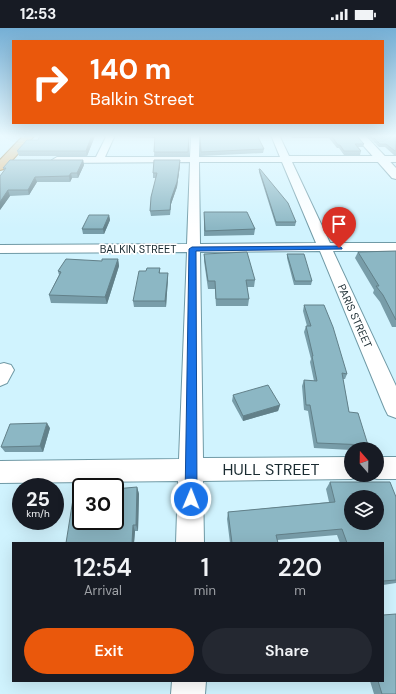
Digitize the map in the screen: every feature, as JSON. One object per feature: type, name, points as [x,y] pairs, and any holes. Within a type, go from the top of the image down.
[{"type":"street","points":[[190,542],[194,166]]},
{"type":"street","name":"PARIS STREET","points":[[288,166],[396,409]]},
{"type":"street","points":[[389,166],[396,174]]},
{"type":"street","name":"BALKIN STREET","points":[[0,249],[396,248]]},
{"type":"street","name":"HULL STREET","points":[[0,472],[344,468]]},
{"type":"street","points":[[384,468],[396,468]]},
{"type":"street","points":[[188,682],[188,694]]},
{"type":"building","points":[[5,166],[80,166],[77,173],[71,173],[69,176],[35,177],[28,190],[8,190],[0,202],[0,176],[6,168],[3,168]]},
{"type":"building","points":[[154,166],[179,166],[177,182],[171,199],[170,210],[150,211],[151,197],[157,173],[153,173]]},
{"type":"building","points":[[259,169],[288,203],[296,222],[276,222]]},
{"type":"building","points":[[204,212],[247,212],[255,229],[205,231]]},
{"type":"building","points":[[89,215],[109,215],[103,229],[82,229]]},
{"type":"building","points":[[396,251],[396,320],[383,295],[376,286],[379,286],[358,252]]},
{"type":"building","points":[[247,252],[255,280],[246,280],[249,299],[216,299],[215,281],[208,281],[204,254]]},
{"type":"building","points":[[287,254],[304,254],[312,281],[295,281]]},
{"type":"building","points":[[66,259],[102,261],[102,259],[118,259],[105,297],[49,295],[61,272],[58,271]]},
{"type":"building","points":[[147,268],[160,268],[159,273],[168,273],[165,301],[133,301],[139,271],[146,271]]},
{"type":"building","points":[[304,305],[324,305],[333,327],[347,374],[342,373],[349,412],[358,413],[367,442],[344,442],[344,444],[317,443],[310,405],[306,405],[304,380],[317,381],[306,326],[311,326]]},
{"type":"building","points":[[268,385],[280,405],[243,416],[233,395]]},
{"type":"building","points":[[47,423],[40,446],[1,447],[10,424]]},
{"type":"building","points":[[330,482],[390,482],[396,497],[396,580],[384,581],[384,542],[347,542],[342,529],[276,535],[278,542],[232,542],[228,512],[335,502]]},
{"type":"building","points":[[137,487],[136,525],[133,525],[132,542],[66,542],[72,506],[72,530],[124,530],[124,488]]},
{"type":"building","points":[[396,614],[396,694],[382,694],[378,682],[384,682],[384,615]]},
{"type":"route","points":[[191,499],[192,249],[339,248]]}]
